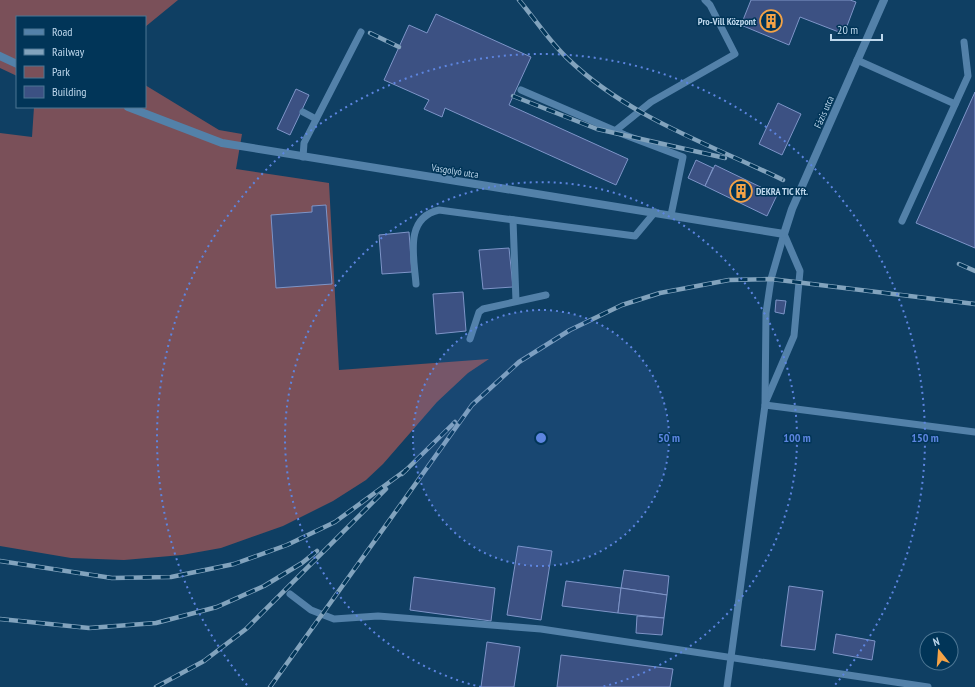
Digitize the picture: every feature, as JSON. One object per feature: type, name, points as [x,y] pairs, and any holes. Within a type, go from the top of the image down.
[{"type":"street","name":"Fázis utca","points":[[784,234],[792,209],[884,0]]},
{"type":"street","points":[[0,56],[16,64]]},
{"type":"street","name":"Vasgolyó utca","points":[[131,108],[222,143],[656,212],[784,234]]},
{"type":"lane","points":[[616,131],[651,102],[735,54],[710,5],[705,0]]},
{"type":"lane","points":[[303,157],[304,143],[361,32]]},
{"type":"lane","points":[[902,221],[955,104],[972,77],[964,42]]},
{"type":"lane","points":[[857,60],[955,104]]},
{"type":"lane","points":[[521,90],[616,131],[683,156],[672,215]]},
{"type":"lane","points":[[303,112],[316,118]]},
{"type":"lane","points":[[416,284],[414,235],[419,222],[427,214],[439,210],[635,236],[656,212]]},
{"type":"lane","points":[[513,220],[516,301]]},
{"type":"lane","points":[[726,687],[765,405],[766,313],[771,279],[784,234]]},
{"type":"lane","points":[[765,405],[794,336],[800,271],[784,234]]},
{"type":"lane","points":[[470,339],[479,312],[483,309],[546,295]]},
{"type":"lane","points":[[765,405],[975,432]]},
{"type":"lane","points":[[290,594],[311,610],[334,619],[378,616],[541,630],[928,687]]},
{"type":"green space","points":[[0,0],[178,0],[146,26],[146,16],[16,16],[16,76],[0,68]]},
{"type":"green space","points":[[146,86],[219,130],[242,134],[236,169],[329,183],[339,370],[489,359],[468,373],[437,402],[383,464],[366,480],[333,501],[283,526],[221,548],[182,555],[124,560],[71,558],[0,546],[0,133],[32,137],[34,108],[146,108]]},
{"type":"building","name":"Pro-Vill Központ","points":[[751,0],[850,0],[856,2],[844,34],[800,17],[789,45],[741,25]]},
{"type":"building","points":[[436,14],[531,57],[509,105],[628,159],[616,185],[445,108],[442,117],[424,109],[429,100],[384,80],[409,25],[427,33]]},
{"type":"building","points":[[296,89],[309,95],[290,135],[277,129]]},
{"type":"building","points":[[975,92],[975,248],[916,223]]},
{"type":"building","points":[[778,103],[801,114],[782,155],[759,144]]},
{"type":"building","points":[[696,160],[713,168],[705,186],[688,178]]},
{"type":"building","name":"DEKRA TIC Kft.","points":[[715,165],[777,195],[767,216],[705,186]]},
{"type":"building","points":[[326,205],[332,284],[276,288],[271,215],[312,212],[312,206]]},
{"type":"building","points":[[409,232],[412,272],[382,274],[379,235]]},
{"type":"building","points":[[509,248],[513,287],[483,289],[479,250]]},
{"type":"building","points":[[463,292],[466,331],[436,334],[433,294]]},
{"type":"building","points":[[776,300],[786,301],[784,314],[775,312]]},
{"type":"building","points":[[518,546],[552,551],[541,620],[507,615]]},
{"type":"building","points":[[624,570],[669,576],[667,595],[621,588]]},
{"type":"building","points":[[414,577],[495,588],[491,621],[410,610]]},
{"type":"building","points":[[566,581],[621,588],[618,613],[562,606]]},
{"type":"building","points":[[789,586],[823,591],[815,650],[781,646]]},
{"type":"building","points":[[621,588],[667,595],[664,618],[618,613]]},
{"type":"building","points":[[637,616],[664,618],[662,635],[636,633]]},
{"type":"building","points":[[836,634],[875,641],[872,660],[833,653]]},
{"type":"building","points":[[487,642],[520,647],[514,687],[481,687]]},
{"type":"building","points":[[561,655],[673,669],[670,687],[557,687]]},
{"type":"railway","points":[[519,0],[560,51],[591,79],[616,97],[670,128],[783,180]]},
{"type":"railway","points":[[370,33],[399,47]]},
{"type":"railway","points":[[513,96],[597,129],[725,158]]},
{"type":"railway","points":[[959,264],[975,271]]},
{"type":"railway","points":[[270,687],[472,405],[519,362],[570,330],[622,305],[660,293],[729,280],[771,279],[975,304]]},
{"type":"railway","points":[[402,474],[455,422]]},
{"type":"railway","points":[[0,561],[112,578],[171,577],[234,564],[287,545],[335,522],[406,470]]},
{"type":"railway","points":[[156,687],[204,661],[246,629],[386,489]]},
{"type":"railway","points":[[0,619],[89,628],[156,623],[217,607],[264,586],[302,563],[317,551]]},
{"type":"place","name":"Pro-Vill Központ","points":[[771,21]]},
{"type":"place","name":"DEKRA TIC Kft.","points":[[741,191]]}]
